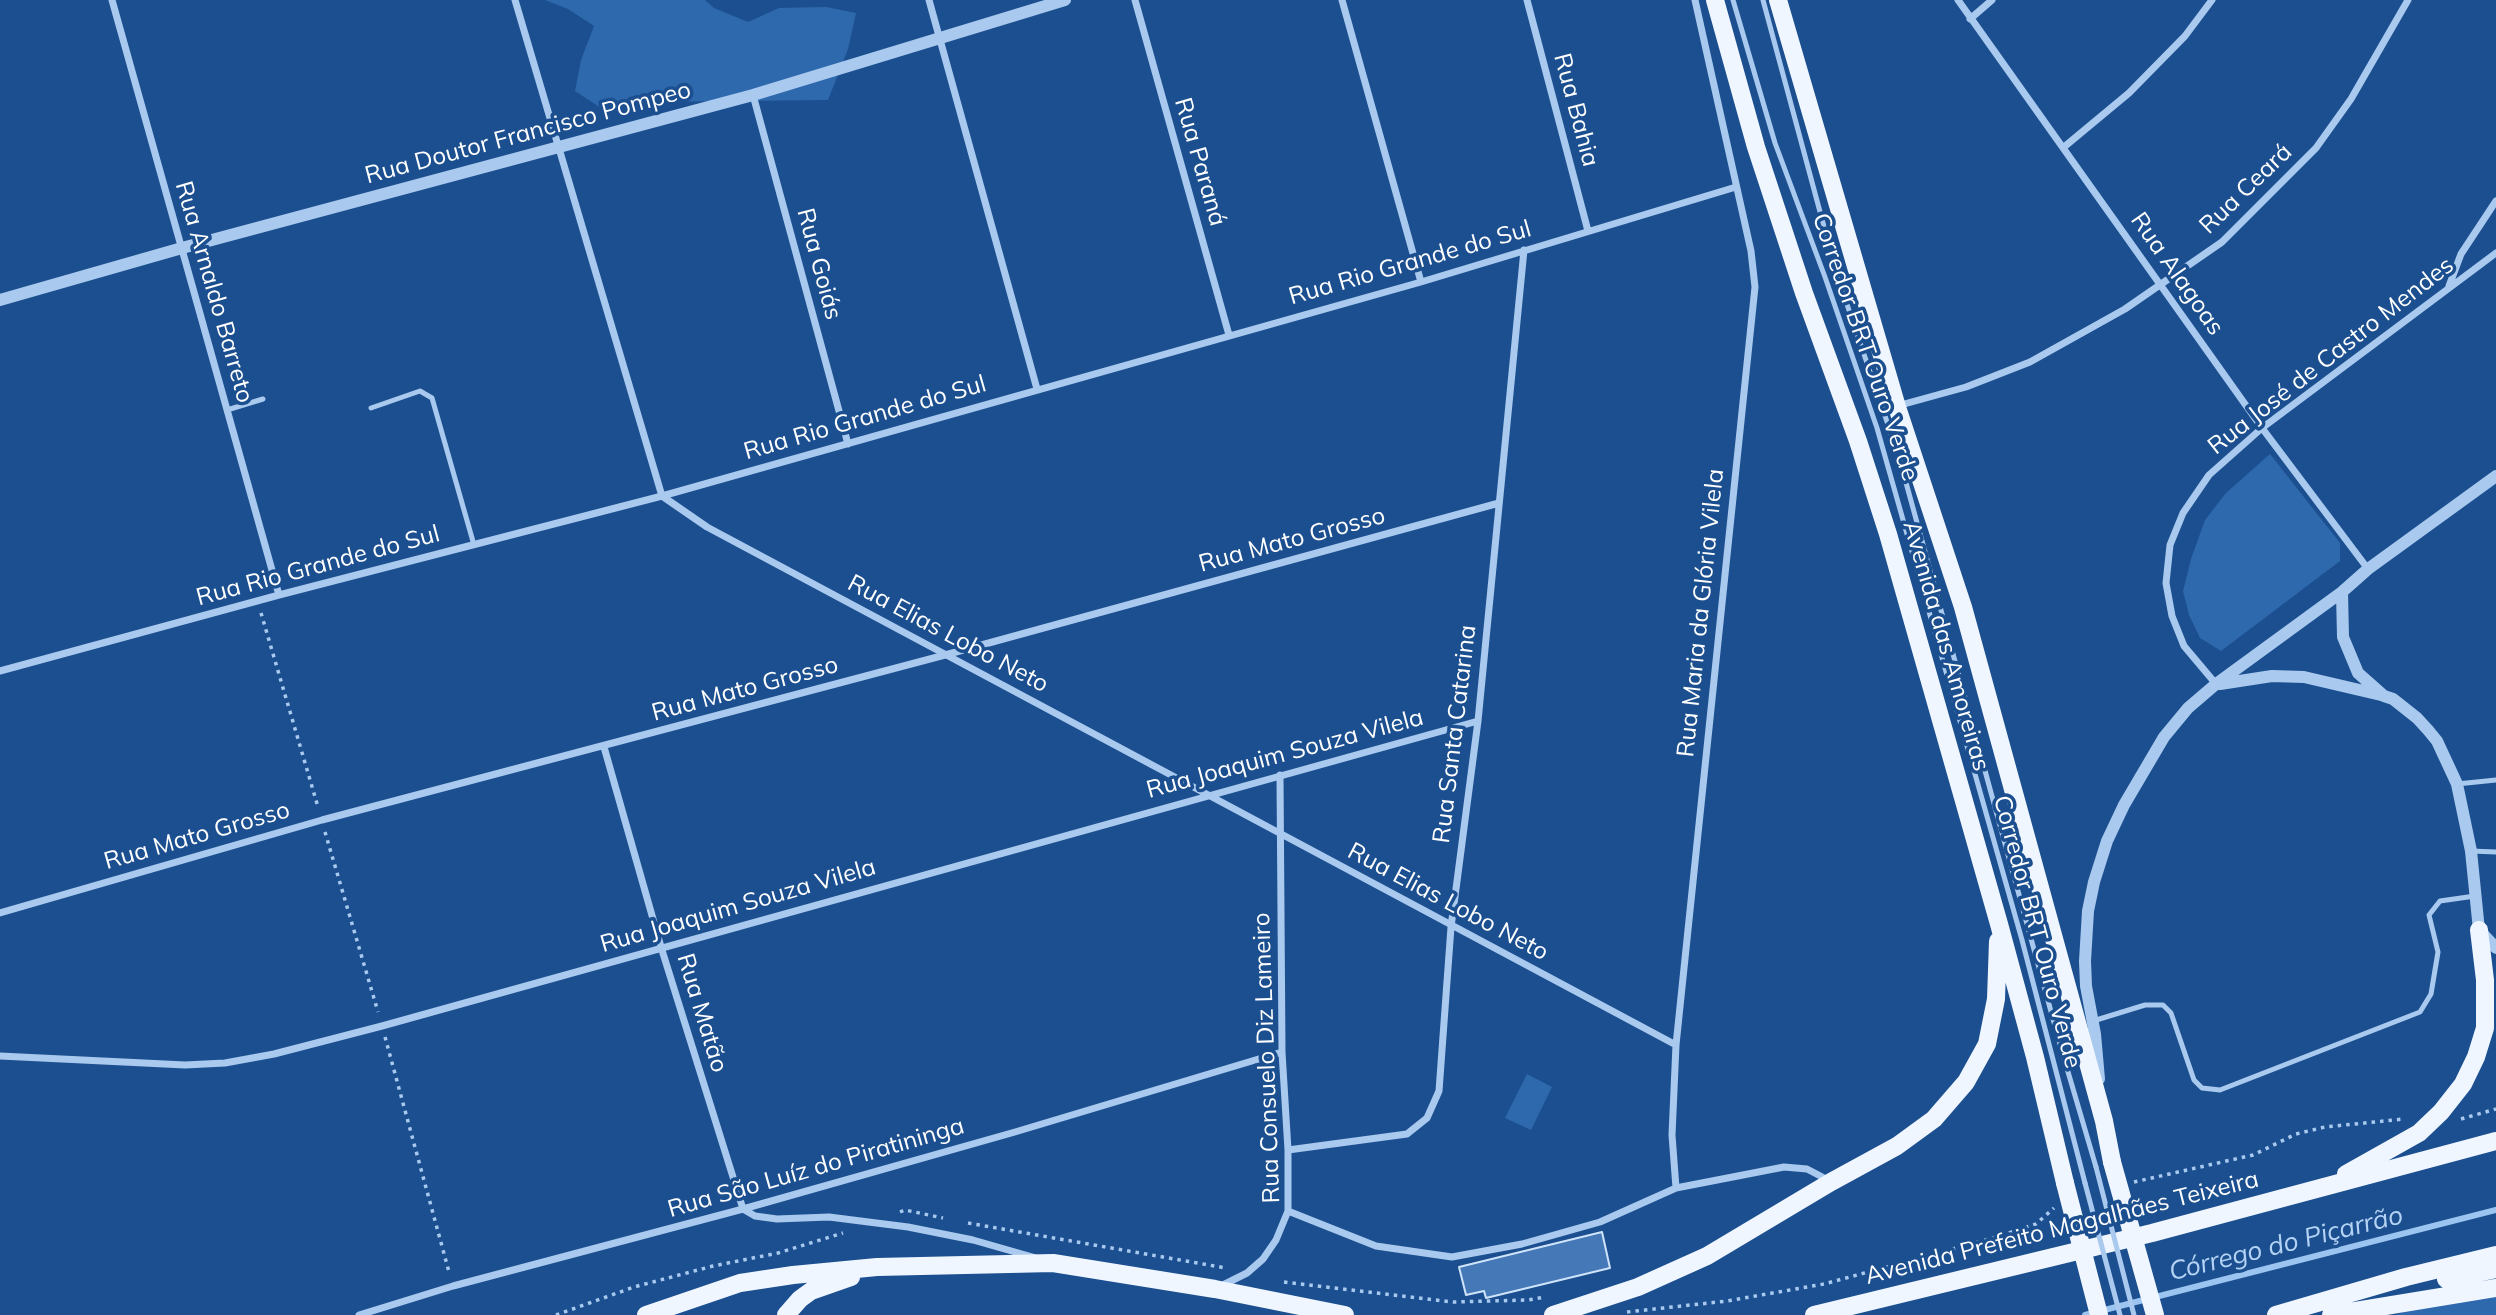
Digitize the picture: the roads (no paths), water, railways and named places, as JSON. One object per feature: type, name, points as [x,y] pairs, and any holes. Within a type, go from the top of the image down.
[{"type":"main road","name":"Avenida das Amoreiras","points":[[1715,0],[1761,161],[1888,534],[2035,1057],[2099,1315]]},
{"type":"main road","name":"Avenida das Amoreiras","points":[[1778,0],[1896,407],[1963,607],[2104,1121],[2104,1165],[2155,1315]]},
{"type":"main road","points":[[1553,1315],[1638,1287],[1707,1256],[1897,1146],[1934,1118],[1972,1073],[1987,1044],[1996,999],[1999,924]]},
{"type":"main road","points":[[2322,1187],[2419,1133],[2441,1112],[2463,1084],[2486,1027],[2485,980],[2479,930]]},
{"type":"main road","points":[[2322,1187],[2496,1141]]},
{"type":"main road","name":"Avenida Prefeito Magalhães Teixeira","points":[[1814,1315],[2152,1233],[2322,1187]]},
{"type":"main road","points":[[2276,1315],[2496,1255]]},
{"type":"main road","points":[[646,1315],[740,1283],[793,1275],[877,1267],[1053,1263],[1215,1289],[1345,1315]]},
{"type":"main road","points":[[786,1315],[811,1291],[877,1267]]},
{"type":"main road","points":[[2339,1296],[2366,1295],[2496,1269]]},
{"type":"main road","points":[[2331,1315],[2496,1288]]},
{"type":"street","name":"Rua Arnaldo Barreto","points":[[112,0],[279,595]]},
{"type":"street","points":[[515,0],[662,496]]},
{"type":"street","points":[[929,0],[1037,389]]},
{"type":"street","name":"Rua Doutor Francisco Pompeo","points":[[0,300],[182,248],[752,95],[1065,0]]},
{"type":"street","name":"Rua Paraná","points":[[1135,0],[1229,335]]},
{"type":"street","points":[[1342,0],[1421,282]]},
{"type":"street","name":"Rua Bahia","points":[[1527,0],[1588,230]]},
{"type":"street","name":"Rua Maria da Glória Vilela","points":[[1676,1045],[1755,287],[1751,251],[1695,0]]},
{"type":"street","name":"Rua Alagoas","points":[[1958,0],[2262,428],[2368,569]]},
{"type":"street","points":[[1970,19],[1992,0]]},
{"type":"street","points":[[2064,147],[2129,93],[2185,37],[2212,0]]},
{"type":"street","name":"Rua Ceará","points":[[1896,407],[1966,387],[2030,362],[2079,337],[2222,242],[2316,148],[2351,99],[2409,0]]},
{"type":"street","name":"Rua Goiás","points":[[752,95],[848,444]]},
{"type":"street","name":"Rua Rio Grande do Sul","points":[[0,671],[279,595],[662,496],[1421,282],[1736,187]]},
{"type":"street","points":[[2448,289],[2461,254],[2496,201]]},
{"type":"street","name":"Rua Santa Catarina","points":[[1288,1150],[1407,1134],[1427,1118],[1439,1091],[1451,927],[1478,721],[1524,250]]},
{"type":"street","name":"Rua José de Castro Mendes","points":[[2216,684],[2183,646],[2172,616],[2166,583],[2170,545],[2183,513],[2209,475],[2262,428],[2496,253]]},
{"type":"street","points":[[2104,1121],[2085,986],[2085,940],[2094,882],[2107,841],[2143,771],[2164,737],[2188,708],[2216,684],[2496,476]]},
{"type":"street","name":"Rua Elias Lobo Neto","points":[[662,496],[707,527],[1676,1045]]},
{"type":"street","name":"Rua Mato Grosso","points":[[0,913],[322,820],[604,747],[1499,503]]},
{"type":"street","points":[[2342,592],[2343,637],[2347,651],[2358,673],[2384,695]]},
{"type":"street","points":[[2216,684],[2272,676],[2304,677],[2384,695],[2417,718],[2437,741],[2457,784],[2471,851],[2479,930],[2496,948]]},
{"type":"street","name":"Rua Joaquim Souza Vilela","points":[[0,1056],[185,1065],[225,1063],[274,1054],[1478,721]]},
{"type":"street","name":"Rua Matão","points":[[604,747],[743,1209]]},
{"type":"street","name":"Rua Consuelo Diz Lameiro","points":[[1280,775],[1282,1052],[1288,1150],[1288,1211],[1376,1246],[1452,1257],[1522,1244],[1600,1222],[1676,1188],[1784,1167],[1807,1169],[1831,1182]]},
{"type":"street","points":[[1676,1045],[1672,1135],[1676,1188]]},
{"type":"street","name":"Rua São Luíz do Piratininga","points":[[359,1315],[453,1286],[743,1209],[1015,1132],[1282,1052]]},
{"type":"street","points":[[743,1209],[755,1216],[777,1219],[829,1217],[908,1227],[973,1240],[1053,1263]]},
{"type":"street","points":[[1215,1289],[1247,1273],[1263,1259],[1276,1240],[1288,1211]]},
{"type":"lane","name":"Corredor BRT Ouro Verde","points":[[1733,0],[1775,143],[1877,428],[2022,940],[2120,1315]]},
{"type":"lane","name":"Corredor BRT Ouro Verde","points":[[1763,0],[1837,275],[1899,457],[2061,1048],[2104,1165],[2134,1315]]},
{"type":"lane","points":[[371,408],[420,391],[432,398],[474,545]]},
{"type":"lane","points":[[227,410],[263,399]]},
{"type":"lane","points":[[2457,784],[2496,780]]},
{"type":"lane","points":[[2471,851],[2496,852]]},
{"type":"lane","points":[[2092,1021],[2145,1005],[2163,1005],[2171,1013],[2194,1080],[2202,1088],[2220,1090],[2420,1012],[2431,994],[2438,952],[2429,915],[2440,901],[2474,896]]},
{"type":"waterway","name":"Córrego do Piçarrão","points":[[2085,1315],[2496,1210]]}]
